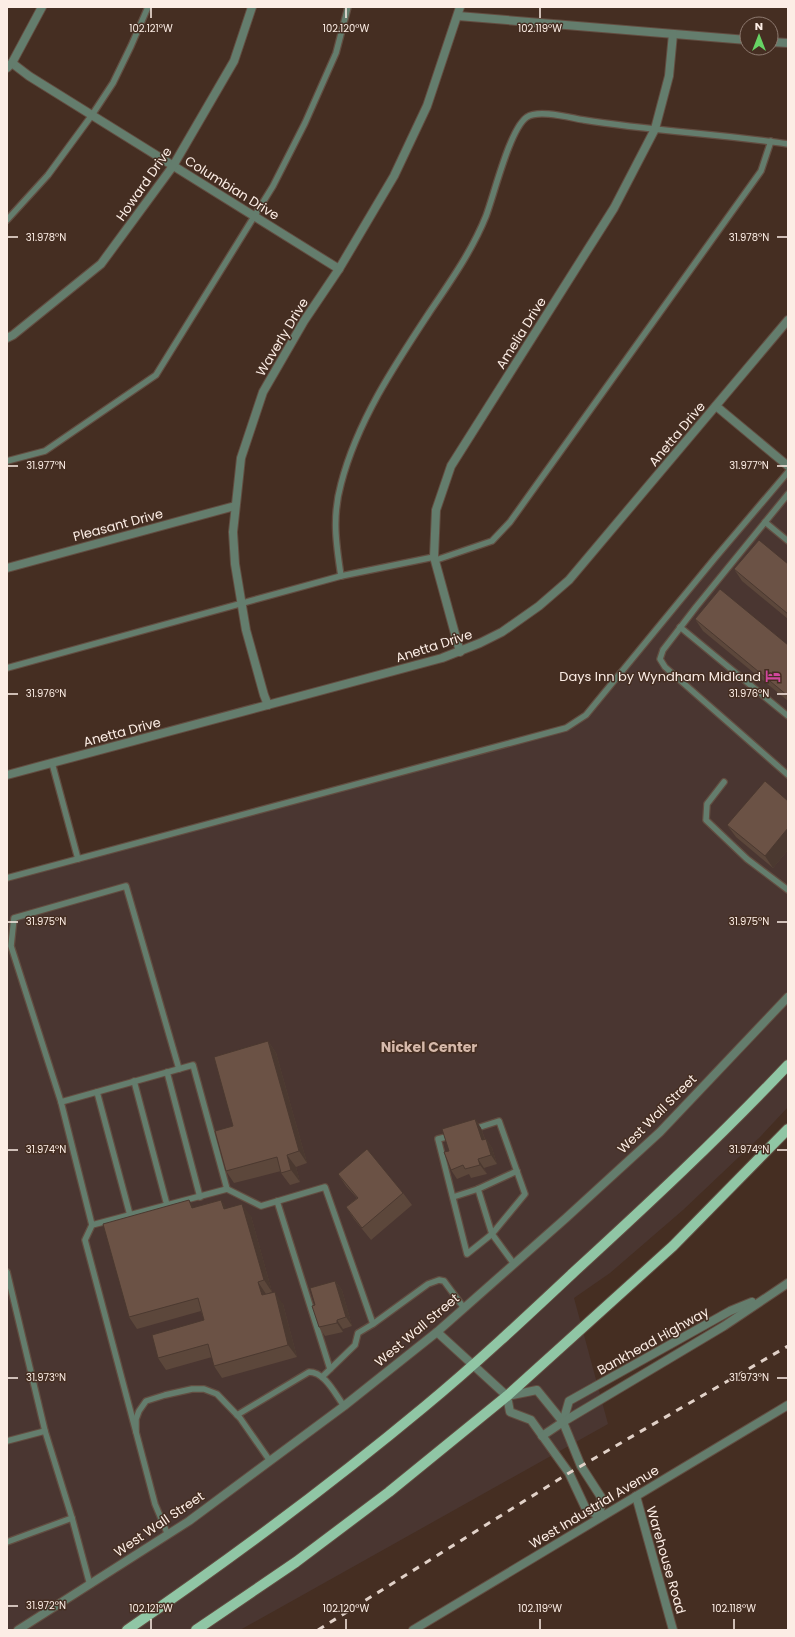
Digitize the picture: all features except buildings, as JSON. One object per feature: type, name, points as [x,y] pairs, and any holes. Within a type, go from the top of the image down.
[{"type":"main road","points":[[127,1630],[253,1541],[325,1487],[424,1407],[473,1365],[639,1213],[788,1065]]},
{"type":"main road","points":[[196,1630],[302,1557],[389,1492],[507,1396],[673,1246],[788,1129]]},
{"type":"street","points":[[9,65],[42,7]]},
{"type":"street","name":"Howard Drive","points":[[7,338],[13,335],[101,264],[173,166],[234,61],[252,7]]},
{"type":"street","name":"Waverly Drive","points":[[268,705],[246,630],[232,532],[241,458],[263,392],[304,321],[339,269],[394,176],[427,106],[460,7]]},
{"type":"street","points":[[458,16],[739,39]]},
{"type":"street","name":"Amelia Drive","points":[[460,652],[435,559],[436,510],[451,466],[614,208],[655,129],[669,76],[673,34]]},
{"type":"street","name":"Columbian Drive","points":[[9,65],[339,269]]},
{"type":"street","name":"Anetta Drive","points":[[7,775],[442,658],[480,643],[517,622],[548,599],[569,580],[788,320]]},
{"type":"street","points":[[716,406],[788,466]]},
{"type":"street","name":"Pleasant Drive","points":[[7,568],[236,506]]},
{"type":"street","name":"West Wall Street","points":[[18,1630],[189,1521],[344,1406],[437,1332],[660,1132],[788,997]]},
{"type":"street","name":"Bankhead Highway","points":[[542,1436],[724,1326],[788,1283]]},
{"type":"street","name":"Bankhead Highway","points":[[563,1422],[569,1401],[730,1311],[769,1295]]},
{"type":"street","points":[[437,1332],[507,1396],[510,1412],[530,1420],[569,1473],[585,1507],[600,1517]]},
{"type":"street","points":[[507,1396],[537,1390],[563,1422],[582,1466],[601,1497],[600,1517]]},
{"type":"street","name":"West Industrial Avenue","points":[[413,1630],[788,1405]]},
{"type":"street","name":"Warehouse Road","points":[[636,1496],[673,1630]]},
{"type":"lane","points":[[7,220],[48,174],[92,115],[113,83],[132,46],[148,7]]},
{"type":"lane","points":[[7,461],[45,451],[156,375],[273,186],[305,123],[336,53],[348,7]]},
{"type":"lane","points":[[341,576],[335,539],[335,513],[341,484],[355,443],[376,398],[462,264],[486,217],[507,152],[518,130],[527,117],[538,113],[655,129],[788,144]]},
{"type":"lane","points":[[7,668],[341,576],[435,559],[492,542],[510,522],[762,171],[771,142]]},
{"type":"lane","points":[[7,878],[566,728],[586,715],[788,472]]},
{"type":"lane","points":[[788,494],[680,627],[663,650],[660,659],[665,667],[788,775]]},
{"type":"lane","points":[[765,522],[788,541]]},
{"type":"lane","points":[[680,627],[788,716]]},
{"type":"lane","points":[[52,763],[78,859]]},
{"type":"lane","points":[[724,782],[707,804],[706,820],[747,859],[788,890]]},
{"type":"lane","points":[[168,1535],[155,1504],[85,1240],[92,1225],[61,1102],[11,946],[14,918],[126,886],[179,1069]]},
{"type":"lane","points":[[61,1102],[194,1065],[226,1189]]},
{"type":"lane","points":[[167,1072],[200,1197]]},
{"type":"lane","points":[[134,1081],[167,1205]]},
{"type":"lane","points":[[97,1092],[130,1215]]},
{"type":"lane","points":[[458,1133],[438,1139],[467,1254],[492,1234],[525,1194],[499,1121],[465,1131]]},
{"type":"lane","points":[[453,1197],[478,1189],[517,1171]]},
{"type":"lane","points":[[92,1225],[226,1189],[260,1206],[326,1187],[372,1324]]},
{"type":"lane","points":[[478,1189],[492,1234],[514,1264]]},
{"type":"lane","points":[[277,1201],[330,1369]]},
{"type":"lane","points":[[7,1272],[45,1431],[72,1518],[90,1585]]},
{"type":"lane","points":[[322,1377],[355,1345],[358,1333],[428,1284],[439,1280],[444,1282],[464,1308]]},
{"type":"lane","points":[[237,1415],[309,1372],[314,1372],[322,1377],[344,1406]]},
{"type":"lane","points":[[136,1432],[136,1419],[139,1411],[146,1401],[164,1395],[192,1389],[204,1389],[217,1394],[237,1415],[270,1461]]},
{"type":"lane","points":[[7,1441],[45,1431]]},
{"type":"lane","points":[[7,1542],[72,1518]]},
{"type":"shaded area","points":[[788,476],[788,1107],[760,1137],[683,1210],[610,1273],[574,1298],[608,1424],[240,1630],[7,1630],[7,880],[577,725]]},
{"type":"railway","points":[[318,1630],[569,1473],[788,1346]]},
{"type":"place","name":"Days Inn by Wyndham Midland","points":[[773,676]]},
{"type":"district","name":"Nickel Center","points":[[429,1047]]}]
